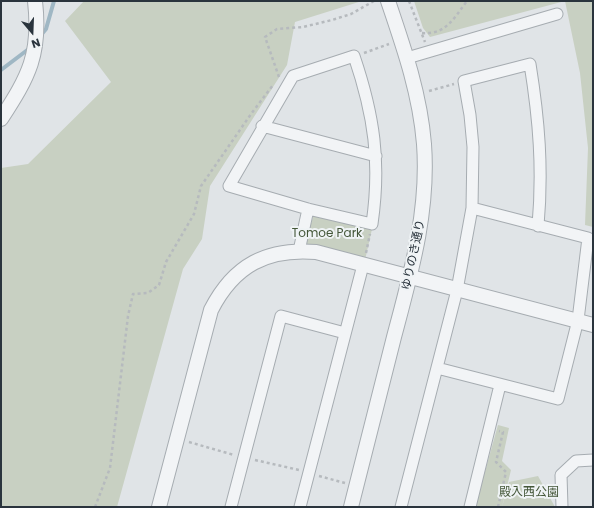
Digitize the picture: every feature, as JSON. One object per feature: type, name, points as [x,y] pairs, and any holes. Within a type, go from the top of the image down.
[{"type":"street","points":[[1,119],[29,73],[35,50],[37,31],[35,1]]},
{"type":"street","name":"ゆりのき通り","points":[[350,507],[410,277],[422,220],[425,163],[419,102],[407,58],[388,1]]},
{"type":"street","points":[[407,58],[557,14]]},
{"type":"street","points":[[354,56],[369,105],[376,156],[376,196],[372,224],[308,209],[229,186],[262,126],[293,76],[354,56]]},
{"type":"street","points":[[401,507],[457,290],[472,208],[473,147],[464,81],[530,64],[537,103],[541,168],[538,226]]},
{"type":"street","points":[[262,126],[376,156]]},
{"type":"street","points":[[437,368],[558,399],[578,320],[588,238],[472,208]]},
{"type":"street","points":[[299,251],[308,209]]},
{"type":"street","points":[[159,507],[209,317],[220,293],[237,274],[251,264],[270,256],[299,251],[316,252],[593,325]]},
{"type":"street","points":[[300,507],[363,265]]},
{"type":"street","points":[[231,507],[281,316],[345,333]]},
{"type":"street","points":[[470,507],[500,385]]},
{"type":"street","points":[[562,507],[562,475],[576,461],[593,460]]},
{"type":"path","points":[[279,78],[265,37],[277,29],[303,27],[351,14],[366,4],[374,1]]},
{"type":"path","points":[[409,1],[422,34],[432,34],[441,31],[467,1]]},
{"type":"path","points":[[354,56],[390,43]]},
{"type":"path","points":[[429,91],[464,81]]},
{"type":"path","points":[[95,507],[110,468],[128,316],[133,294],[148,293],[159,285],[166,262],[194,214],[201,186],[251,114],[274,84]]},
{"type":"path","points":[[363,265],[372,224]]},
{"type":"path","points":[[498,507],[506,472],[496,462],[503,432]]},
{"type":"path","points":[[177,439],[356,486]]},
{"type":"green space","points":[[84,1],[362,1],[295,22],[287,65],[210,186],[202,239],[183,269],[117,507],[1,507],[1,168],[28,164],[111,82],[65,21]]},
{"type":"green space","points":[[414,1],[565,1],[430,37],[423,28]]},
{"type":"green space","points":[[565,1],[593,1],[593,227],[585,225],[588,148],[580,73]]},
{"type":"green space","name":"Tomoe Park","points":[[314,214],[372,229],[365,260],[304,245]]},
{"type":"green space","points":[[498,425],[509,428],[502,461],[511,470],[502,507],[475,507]]},
{"type":"green space","name":"殿入西公園","points":[[538,476],[555,507],[502,507],[509,482]]},
{"type":"waterway","points":[[41,35],[46,29],[54,1]]},
{"type":"waterway","points":[[1,70],[30,48]]}]
